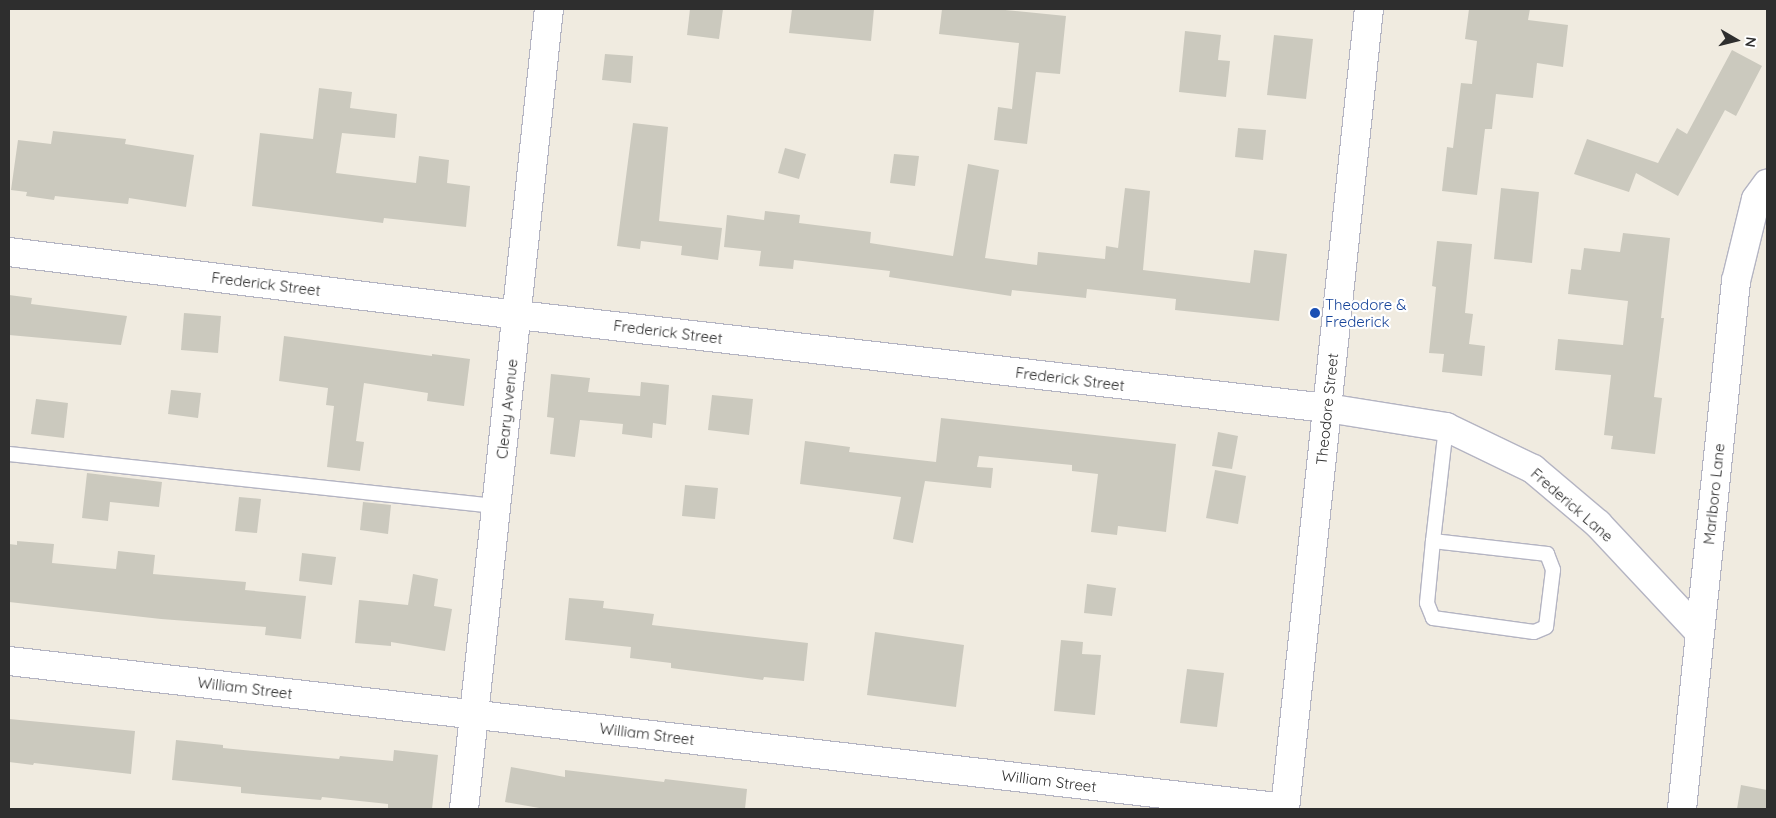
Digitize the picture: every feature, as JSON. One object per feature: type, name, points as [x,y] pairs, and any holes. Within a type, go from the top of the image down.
[{"type":"street","name":"Cleary Avenue","points":[[464,809],[518,315],[549,9]]},
{"type":"street","name":"Theodore Street","points":[[1285,809],[1369,9]]},
{"type":"street","name":"Marlboro Lane","points":[[1682,809],[1736,281],[1756,199],[1767,184]]},
{"type":"street","name":"Frederick Street","points":[[9,252],[518,315],[1327,408]]},
{"type":"street","name":"Frederick Lane","points":[[1327,408],[1446,427],[1532,468],[1598,524],[1699,632]]},
{"type":"street","name":"William Street","points":[[9,661],[1285,809]]},
{"type":"lane","points":[[1433,541],[1547,554],[1553,570],[1546,626],[1534,632],[1433,618],[1427,603],[1433,541],[1446,427]]},
{"type":"lane","points":[[9,454],[497,506]]},
{"type":"building","points":[[690,9],[723,9],[719,39],[687,35]]},
{"type":"building","points":[[792,9],[874,9],[871,41],[789,33]]},
{"type":"building","points":[[942,9],[995,9],[1066,16],[1060,74],[1036,72],[1027,144],[994,140],[998,107],[1012,109],[1019,43],[939,34]]},
{"type":"building","points":[[1469,9],[1530,9],[1528,20],[1568,25],[1563,67],[1537,63],[1533,98],[1496,94],[1492,129],[1485,129],[1477,195],[1442,191],[1447,147],[1453,148],[1461,83],[1472,84],[1477,41],[1465,39]]},
{"type":"building","points":[[1185,31],[1221,35],[1218,60],[1230,61],[1226,97],[1179,92]]},
{"type":"building","points":[[1274,35],[1313,39],[1306,99],[1267,95]]},
{"type":"building","points":[[1732,50],[1762,66],[1736,116],[1725,110],[1678,196],[1636,173],[1629,192],[1574,174],[1587,139],[1658,163],[1677,128],[1687,134]]},
{"type":"building","points":[[605,54],[633,56],[631,83],[602,80]]},
{"type":"building","points":[[319,88],[352,92],[350,108],[397,114],[395,138],[342,133],[336,173],[416,183],[419,156],[449,160],[447,183],[470,186],[466,227],[384,218],[383,223],[252,206],[260,133],[313,139]]},
{"type":"building","points":[[633,123],[668,127],[659,221],[722,228],[718,260],[681,255],[682,246],[641,241],[640,249],[617,246]]},
{"type":"building","points":[[1238,128],[1266,130],[1263,160],[1235,157]]},
{"type":"building","points":[[53,131],[126,139],[125,144],[194,155],[186,207],[129,198],[128,204],[55,196],[54,200],[26,196],[27,192],[11,190],[18,140],[51,144]]},
{"type":"building","points":[[785,148],[806,154],[799,179],[778,173]]},
{"type":"building","points":[[894,154],[919,156],[915,186],[890,183]]},
{"type":"building","points":[[968,164],[999,170],[985,258],[1037,265],[1038,252],[1105,259],[1106,246],[1118,248],[1125,188],[1150,191],[1143,270],[1250,283],[1254,250],[1287,254],[1279,321],[1175,310],[1176,299],[1087,289],[1086,298],[1012,290],[1011,296],[889,277],[890,271],[794,260],[793,269],[759,266],[761,251],[724,247],[727,215],[764,220],[765,211],[800,215],[799,223],[871,232],[870,243],[953,256]]},
{"type":"building","points":[[1501,188],[1539,192],[1532,263],[1494,259]]},
{"type":"building","points":[[1623,233],[1670,238],[1661,318],[1664,318],[1654,397],[1662,398],[1655,454],[1611,449],[1613,436],[1604,435],[1611,375],[1555,370],[1558,339],[1623,345],[1628,301],[1568,294],[1571,269],[1581,270],[1584,248],[1620,252]]},
{"type":"building","points":[[1437,241],[1472,244],[1465,313],[1473,314],[1469,344],[1485,346],[1482,376],[1442,372],[1444,354],[1429,353],[1436,287],[1432,286]]},
{"type":"building","points":[[9,295],[32,298],[31,304],[127,316],[121,345],[9,335]]},
{"type":"building","points":[[184,313],[221,316],[218,353],[181,350]]},
{"type":"building","points":[[284,336],[432,356],[432,354],[470,359],[464,406],[427,401],[428,393],[364,383],[356,441],[364,442],[360,471],[327,467],[334,406],[326,405],[328,388],[279,381]]},
{"type":"building","points":[[551,374],[590,378],[588,392],[640,396],[641,382],[669,385],[666,425],[653,423],[652,438],[622,434],[623,424],[580,420],[575,457],[550,454],[554,418],[547,417]]},
{"type":"building","points":[[171,390],[201,393],[198,418],[168,414]]},
{"type":"building","points":[[712,395],[753,399],[749,435],[708,430]]},
{"type":"building","points":[[36,399],[68,403],[64,438],[31,434]]},
{"type":"building","points":[[941,418],[1176,444],[1166,532],[1118,526],[1117,535],[1091,532],[1098,474],[1072,471],[1072,465],[979,456],[977,467],[993,468],[991,488],[925,481],[913,543],[893,539],[901,497],[800,484],[805,441],[850,447],[849,452],[936,462]]},
{"type":"building","points":[[1218,432],[1238,436],[1232,469],[1212,466]]},
{"type":"building","points":[[1215,470],[1246,476],[1238,524],[1206,518]]},
{"type":"building","points":[[87,473],[162,482],[159,507],[110,502],[108,521],[82,518]]},
{"type":"building","points":[[685,485],[718,488],[715,519],[682,516]]},
{"type":"building","points":[[239,497],[261,499],[257,533],[235,531]]},
{"type":"building","points":[[363,502],[391,505],[388,534],[360,530]]},
{"type":"building","points":[[17,541],[54,544],[52,563],[116,569],[118,551],[155,555],[153,574],[246,582],[245,590],[306,596],[301,639],[265,635],[266,627],[161,619],[9,602],[9,544],[17,545]]},
{"type":"building","points":[[302,553],[336,557],[332,585],[299,581]]},
{"type":"building","points":[[413,574],[438,579],[434,606],[452,609],[445,651],[391,642],[391,646],[355,643],[359,600],[408,605]]},
{"type":"building","points":[[1087,584],[1116,588],[1112,616],[1084,613]]},
{"type":"building","points":[[569,598],[604,601],[603,608],[654,614],[652,625],[808,643],[804,681],[764,677],[763,680],[671,668],[671,663],[630,658],[631,647],[565,640]]},
{"type":"building","points":[[875,632],[964,645],[956,707],[867,695]]},
{"type":"building","points":[[1061,640],[1083,642],[1082,654],[1101,655],[1095,715],[1054,711]]},
{"type":"building","points":[[1187,669],[1224,673],[1217,727],[1180,723]]},
{"type":"building","points":[[9,719],[135,731],[131,774],[9,762]]},
{"type":"building","points":[[176,740],[223,745],[223,748],[339,759],[340,756],[393,761],[394,750],[438,755],[432,809],[388,809],[388,804],[322,797],[321,800],[241,793],[241,787],[172,780]]},
{"type":"building","points":[[511,767],[565,777],[565,770],[664,782],[665,779],[747,789],[745,809],[545,809],[505,802]]},
{"type":"building","points":[[1741,785],[1767,790],[1767,809],[1737,809]]},
{"type":"place","name":"Theodore & Frederick","points":[[1315,313]]}]
